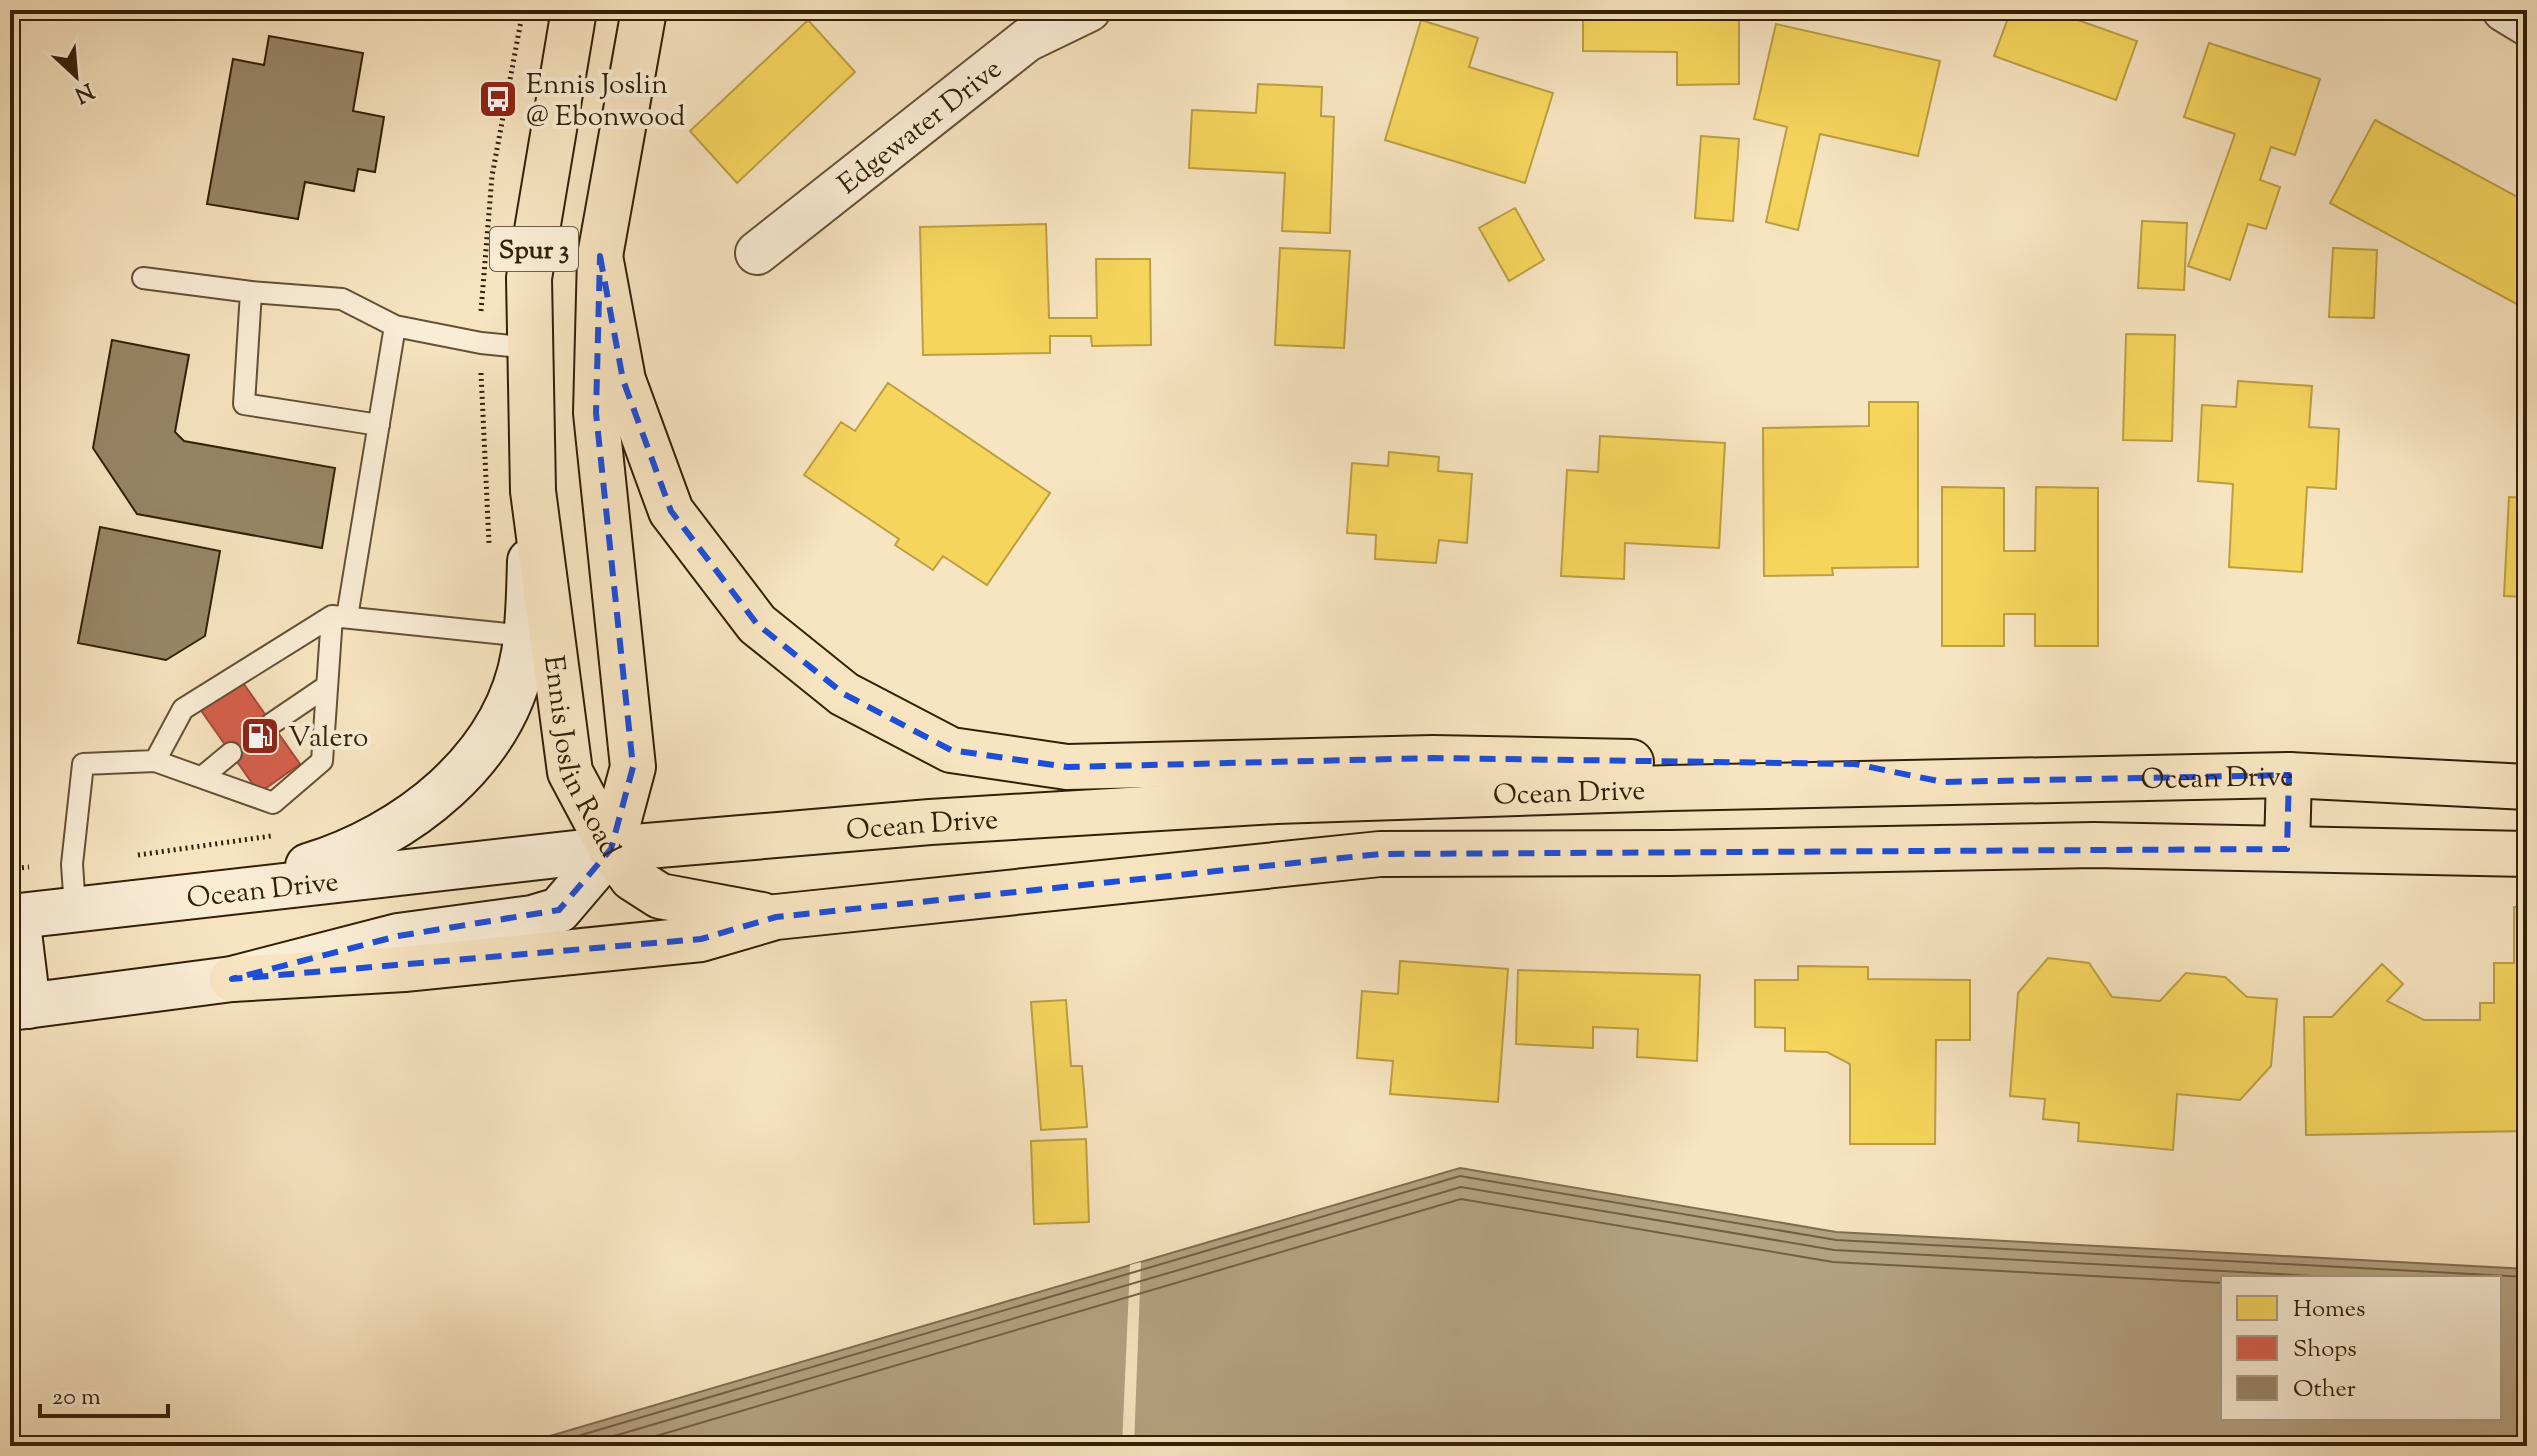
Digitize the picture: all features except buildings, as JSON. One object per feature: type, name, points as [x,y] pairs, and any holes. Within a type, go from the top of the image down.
[{"type":"main road","name":"Ennis Joslin Road","points":[[574,10],[529,278],[533,491],[570,772],[611,849]]},
{"type":"main road","name":"Ennis Joslin Road","points":[[611,849],[633,767],[596,413],[600,256],[644,10]]},
{"type":"main road","points":[[600,256],[623,380],[671,511],[757,624],[844,694],[951,750],[1067,767],[1433,758],[1855,764],[1943,782]]},
{"type":"main road","points":[[213,892],[312,864],[371,842],[422,810],[485,746],[507,708],[524,654],[533,491]]},
{"type":"main road","points":[[2287,849],[2289,775]]},
{"type":"main road","name":"Ocean Drive","points":[[13,917],[611,849],[930,822],[1260,801],[1670,788],[2289,775],[2527,787]]},
{"type":"main road","points":[[2094,779],[2094,845]]},
{"type":"main road","points":[[1670,788],[1671,853]]},
{"type":"main road","points":[[232,979],[404,969],[701,939],[776,917],[1380,854],[1671,853],[2094,845],[2527,854]]},
{"type":"main road","points":[[611,849],[632,878],[660,896],[776,917]]},
{"type":"main road","name":"Spur 3","points":[[19,1007],[232,979],[398,936],[525,919],[559,910],[611,849]]},
{"type":"main road","points":[[13,917],[19,1007]]},
{"type":"street","name":"Edgewater Drive","points":[[757,253],[1027,40],[1089,10]]},
{"type":"street","points":[[2504,10],[2527,24]]},
{"type":"lane","points":[[143,278],[251,292],[342,299],[395,326],[481,343],[531,348]]},
{"type":"lane","points":[[251,292],[244,404],[379,425]]},
{"type":"lane","points":[[75,909],[72,864],[83,764],[155,761],[273,803],[322,761],[324,688],[379,425],[395,326]]},
{"type":"lane","points":[[155,761],[183,709],[340,617],[526,636]]},
{"type":"lane","points":[[271,724],[324,688]]},
{"type":"lane","points":[[202,777],[231,753]]},
{"type":"highlighted area","points":[[600,256],[623,380],[671,511],[757,624],[844,694],[951,750],[1067,767],[1433,758],[1855,764],[1943,782],[2289,775],[2287,849],[1380,854],[776,917],[701,939],[232,979],[398,936],[559,910],[611,849],[633,767],[596,413]]},
{"type":"water","points":[[1460,1168],[1836,1232],[2527,1269],[2527,1446],[516,1446]]},
{"type":"pier","points":[[1141,1262],[1134,1446],[1122,1446],[1130,1265]]},
{"type":"place","name":"Ennis Joslin @ Ebonwood","points":[[498,99]]},
{"type":"place","name":"Valero","points":[[260,736]]}]
